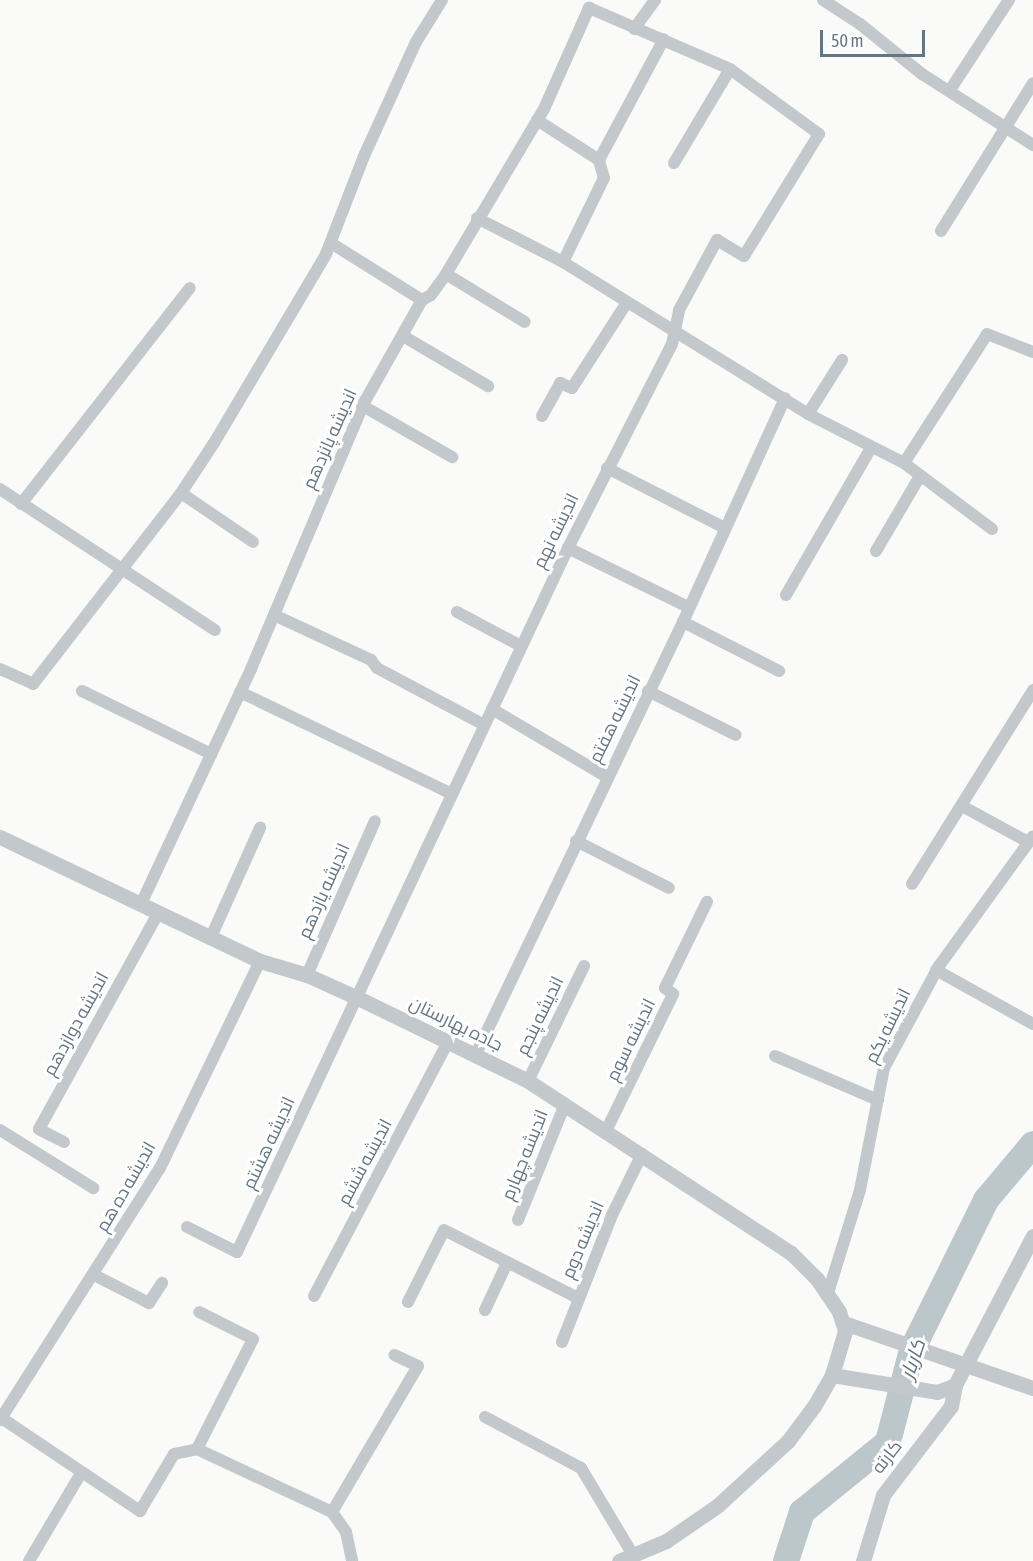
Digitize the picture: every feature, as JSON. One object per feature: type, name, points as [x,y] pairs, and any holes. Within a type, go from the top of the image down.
[{"type":"street","points":[[0,669],[33,684],[181,493],[214,444],[331,243],[364,156],[416,42],[442,0]]},
{"type":"street","points":[[634,29],[655,0]]},
{"type":"street","points":[[823,0],[1005,129],[1033,145]]},
{"type":"street","points":[[950,90],[1009,0]]},
{"type":"street","points":[[588,4],[634,29],[664,39],[730,69],[674,163]]},
{"type":"street","name":"اندیشه پانزدهم","points":[[141,904],[240,692],[363,406],[422,300],[431,295],[446,274],[477,218],[537,120],[588,4]]},
{"type":"street","points":[[599,160],[664,39]]},
{"type":"street","name":"اندیشه نهم","points":[[358,998],[568,548],[677,334],[679,310],[717,240],[744,255],[819,134],[730,69]]},
{"type":"street","points":[[941,231],[1033,83]]},
{"type":"street","points":[[537,120],[599,160],[604,178],[563,262]]},
{"type":"street","points":[[477,218],[563,262],[626,304],[808,414],[904,463],[992,529]]},
{"type":"street","points":[[331,243],[422,300]]},
{"type":"street","points":[[446,274],[525,322]]},
{"type":"street","points":[[21,504],[190,288]]},
{"type":"street","points":[[542,416],[560,383],[572,388],[626,304]]},
{"type":"street","points":[[904,463],[987,334],[1033,352]]},
{"type":"street","points":[[403,336],[488,386]]},
{"type":"street","points":[[808,414],[842,360]]},
{"type":"street","name":"اندیشه هفتم","points":[[475,1056],[606,777],[683,622],[785,398]]},
{"type":"street","points":[[363,406],[452,457]]},
{"type":"street","points":[[786,595],[871,448]]},
{"type":"street","points":[[607,468],[725,528]]},
{"type":"street","points":[[876,551],[920,476]]},
{"type":"street","points":[[0,489],[124,567],[214,630]]},
{"type":"street","points":[[181,493],[253,542]]},
{"type":"street","points":[[568,548],[688,608]]},
{"type":"street","points":[[457,612],[522,646]]},
{"type":"street","points":[[274,615],[371,660],[377,668],[484,725]]},
{"type":"street","points":[[683,622],[779,671]]},
{"type":"street","points":[[912,884],[1033,690]]},
{"type":"street","points":[[82,691],[211,754]]},
{"type":"street","points":[[648,691],[736,735]]},
{"type":"street","points":[[240,692],[452,794]]},
{"type":"street","points":[[492,709],[606,777]]},
{"type":"street","points":[[962,806],[1031,839]]},
{"type":"street","name":"اندیشه یازدهم","points":[[307,975],[375,821]]},
{"type":"street","points":[[211,937],[260,828]]},
{"type":"street","name":"جاده بهارستان","points":[[0,837],[260,961],[307,975],[358,998],[447,1044],[528,1081],[792,1253],[827,1296],[844,1323]]},
{"type":"street","name":"اندیشه یکم","points":[[827,1296],[860,1190],[884,1068],[936,970],[1031,839]]},
{"type":"street","points":[[576,841],[669,888]]},
{"type":"street","name":"اندیشه سوم","points":[[605,1133],[673,994],[664,988],[708,902]]},
{"type":"street","name":"اندیشه دوازدهم","points":[[64,1142],[39,1129],[159,912]]},
{"type":"street","name":"اندیشه ده هم","points":[[0,1418],[94,1275],[160,1168],[260,961]]},
{"type":"street","name":"اندیشه پنجم","points":[[528,1081],[584,966]]},
{"type":"street","points":[[936,970],[1033,1024]]},
{"type":"street","name":"اندیشه هشتم","points":[[187,1227],[237,1252],[358,998]]},
{"type":"street","name":"اندیشه ششم","points":[[314,1296],[447,1044]]},
{"type":"street","points":[[775,1056],[878,1100]]},
{"type":"street","name":"اندیشه چهارم","points":[[518,1220],[565,1104]]},
{"type":"street","points":[[0,1130],[93,1188]]},
{"type":"street","name":"اندیشه دوم","points":[[562,1342],[578,1298],[642,1154]]},
{"type":"street","points":[[408,1302],[444,1230],[578,1298]]},
{"type":"street","name":"کارته","points":[[863,1561],[883,1495],[951,1406],[955,1385],[964,1365],[1033,1236]]},
{"type":"street","points":[[485,1310],[507,1263]]},
{"type":"street","points":[[94,1275],[149,1303],[162,1283]]},
{"type":"street","points":[[197,1449],[253,1339],[199,1312]]},
{"type":"street","points":[[485,1417],[581,1468],[626,1558],[674,1535],[760,1469],[788,1441],[832,1375],[844,1323],[1033,1389]]},
{"type":"street","points":[[332,1512],[418,1366],[394,1355]]},
{"type":"street","points":[[832,1375],[937,1392],[955,1385]]},
{"type":"street","points":[[0,1418],[140,1511],[174,1454],[197,1449],[332,1512],[346,1532],[352,1561]]},
{"type":"street","points":[[29,1561],[81,1473]]},
{"type":"waterway","name":"کاربار","points":[[786,1561],[802,1512],[888,1442],[912,1350],[986,1200],[1033,1144]]}]
